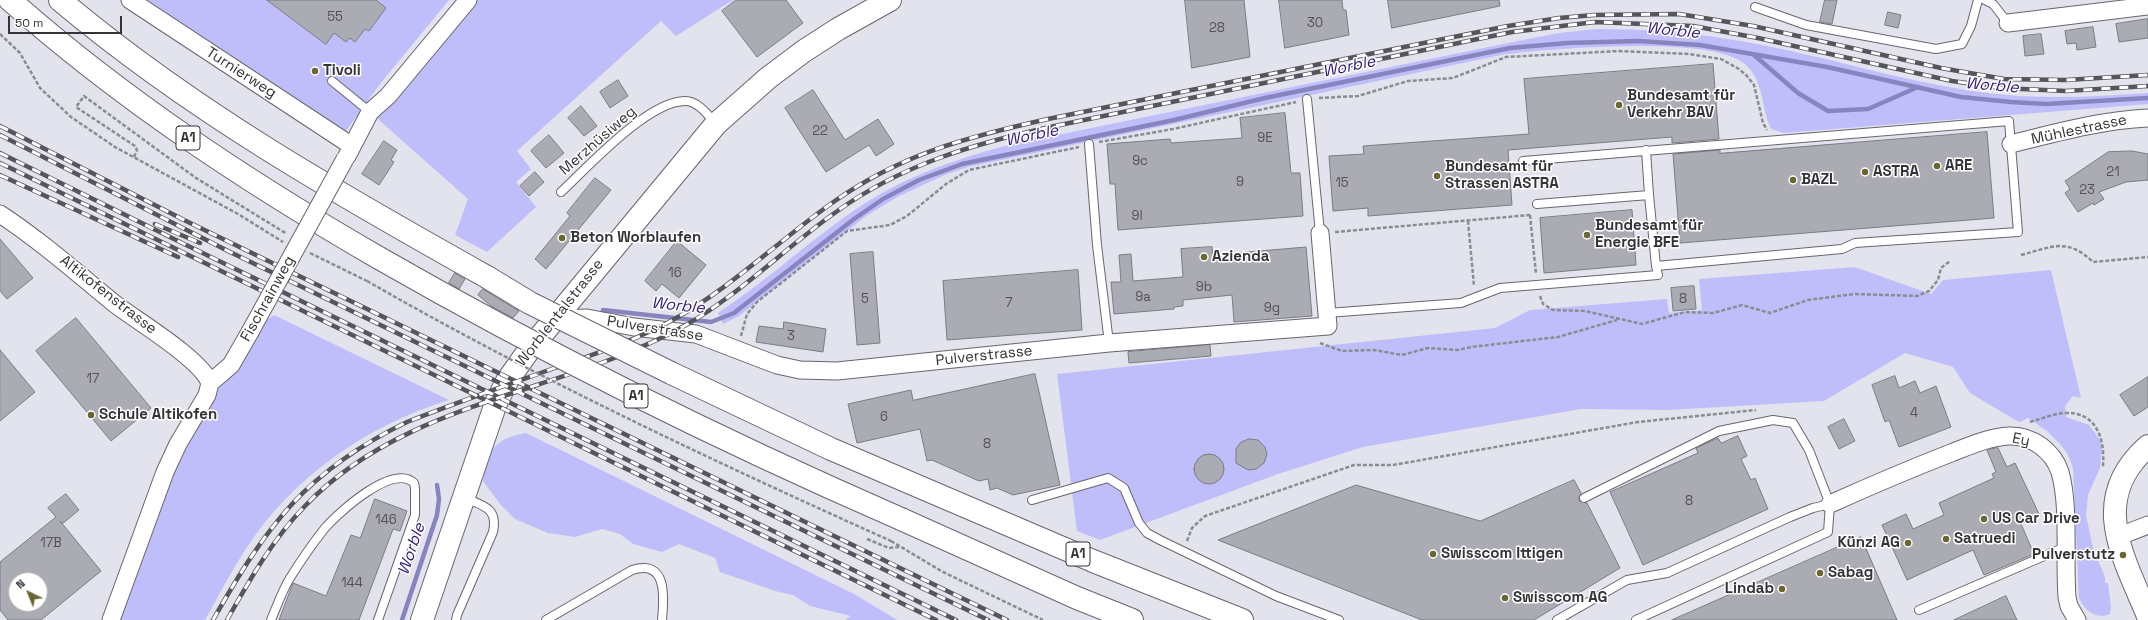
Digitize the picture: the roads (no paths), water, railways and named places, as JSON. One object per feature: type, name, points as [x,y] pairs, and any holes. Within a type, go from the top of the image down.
[{"type":"main road","name":"A1","points":[[10,0],[119,88],[213,156],[296,210],[379,258],[578,368],[817,482],[1077,598],[1132,620]]},
{"type":"main road","name":"A1","points":[[60,0],[139,63],[239,132],[314,179],[530,303],[831,450],[1099,563],[1242,620]]},
{"type":"main road","name":"Worblentalstrasse","points":[[422,620],[496,403],[507,381],[553,319],[716,124],[768,78],[804,51],[838,29],[890,0]]},
{"type":"main road","points":[[2148,446],[2127,467],[2118,486],[2114,514],[2117,537],[2148,616]]},
{"type":"street","name":"Turnierweg","points":[[130,0],[348,153]]},
{"type":"street","name":"Fischrainweg","points":[[112,620],[165,472],[178,444],[207,395],[210,383],[231,365],[370,112],[388,96],[468,0]]},
{"type":"street","points":[[2008,23],[2148,6]]},
{"type":"street","name":"Mühlestrasse","points":[[2011,144],[2054,134],[2134,119],[2148,118]]},
{"type":"street","name":"Altikofenstrasse","points":[[0,214],[31,235],[116,304],[160,335],[203,371],[210,383]]},
{"type":"street","name":"Pulverstrasse","points":[[553,319],[588,318],[634,327],[696,334],[777,365],[800,370],[837,371],[1108,344],[1328,326],[1320,233]]},
{"type":"street","name":"Ey","points":[[1830,504],[1887,479],[1977,443],[2000,437],[2019,436],[2028,439],[2042,447],[2051,456],[2057,467],[2062,485],[2067,597],[2069,606],[2077,620]]},
{"type":"street","points":[[2117,537],[2148,525]]},
{"type":"lane","points":[[1755,7],[1806,25],[1936,49],[1962,44],[1971,26],[1978,0]]},
{"type":"lane","points":[[1985,0],[1993,4],[2008,23]]},
{"type":"lane","points":[[332,81],[370,112]]},
{"type":"lane","points":[[1307,99],[1320,233]]},
{"type":"lane","name":"Merzhüsiweg","points":[[561,192],[640,120],[672,104],[685,101],[694,104],[716,124]]},
{"type":"lane","points":[[1523,161],[2009,121],[2018,232],[1855,243],[1842,249],[1656,266]]},
{"type":"lane","points":[[1089,144],[1097,245],[1108,344]]},
{"type":"lane","points":[[1327,313],[1461,303],[1500,288],[1658,275],[1646,150]]},
{"type":"lane","points":[[1537,204],[1650,195]]},
{"type":"lane","points":[[1584,498],[1720,431],[1773,420],[1793,423],[1809,450],[1830,504],[1828,532],[1636,620]]},
{"type":"lane","points":[[271,620],[290,577],[328,526],[359,498],[386,481],[392,478],[406,478],[414,483],[415,515],[378,620]]},
{"type":"lane","points":[[1032,500],[1108,478],[1124,488],[1139,523],[1147,533],[1184,553],[1276,596],[1339,620]]},
{"type":"lane","points":[[456,620],[495,524],[494,516],[490,511],[464,497]]},
{"type":"lane","points":[[1557,620],[1627,580],[1667,573],[1813,508],[1830,504]]},
{"type":"lane","points":[[1919,610],[2065,547]]},
{"type":"lane","points":[[546,620],[632,570],[640,568],[653,572],[662,582],[664,590],[662,620]]},
{"type":"waterway","name":"Worble","points":[[603,310],[711,322],[734,313],[854,219],[883,199],[919,180],[962,164],[1174,120],[1265,98],[1510,48],[1567,43],[1638,41],[1700,45],[1827,67],[1961,97],[2046,104],[2148,98]]},
{"type":"waterway","points":[[1754,55],[1798,93],[1828,111],[1868,109],[1918,87]]},
{"type":"waterway","name":"Worble","points":[[402,620],[437,515],[439,499],[437,485]]},
{"type":"railway","points":[[213,620],[252,556],[271,529],[292,504],[315,481],[342,460],[372,441],[407,422],[643,335],[669,322],[712,295],[832,203],[858,186],[883,172],[936,149],[990,133],[1048,119],[1508,26],[1559,18],[1594,15],[1679,14],[1753,26],[1941,68],[2004,79],[2066,80],[2148,75]]},
{"type":"railway","points":[[227,620],[253,575],[272,546],[293,519],[305,506],[345,471],[390,443],[438,420],[589,367],[638,348],[686,325],[706,313],[744,285],[836,212],[886,181],[938,158],[993,141],[1050,127],[1512,32],[1595,22],[1693,26],[1758,38],[1952,81],[2001,88],[2066,91],[2148,86]]},
{"type":"railway","points":[[0,126],[186,221],[1007,620]]},
{"type":"railway","points":[[0,135],[228,251],[988,620]]},
{"type":"railway","points":[[0,153],[956,620]]},
{"type":"railway","points":[[0,163],[936,620]]},
{"type":"railway","points":[[0,175],[178,257]]},
{"type":"railway","points":[[155,224],[200,243]]},
{"type":"place","name":"Tivoli","points":[[315,71]]},
{"type":"place","name":"Bundesamt für Verkehr BAV","points":[[1619,105]]},
{"type":"place","name":"ARE","points":[[1937,166]]},
{"type":"place","name":"ASTRA","points":[[1865,172]]},
{"type":"place","name":"Bundesamt für Strassen ASTRA","points":[[1437,176]]},
{"type":"place","name":"BAZL","points":[[1793,180]]},
{"type":"place","name":"Bundesamt für Energie BFE","points":[[1587,235]]},
{"type":"place","name":"Beton Worblaufen","points":[[562,238]]},
{"type":"place","name":"Azienda","points":[[1204,257]]},
{"type":"place","name":"Schule Altikofen","points":[[91,415]]},
{"type":"place","name":"US Car Drive","points":[[1984,519]]},
{"type":"place","name":"Satruedi","points":[[1946,539]]},
{"type":"place","name":"Künzi AG","points":[[1908,543]]},
{"type":"place","name":"Swisscom Ittigen","points":[[1433,554]]},
{"type":"place","name":"Pulverstutz","points":[[2123,555]]},
{"type":"place","name":"Sabag","points":[[1820,573]]},
{"type":"place","name":"Lindab","points":[[1782,589]]},
{"type":"place","name":"Swisscom AG","points":[[1505,598]]}]
